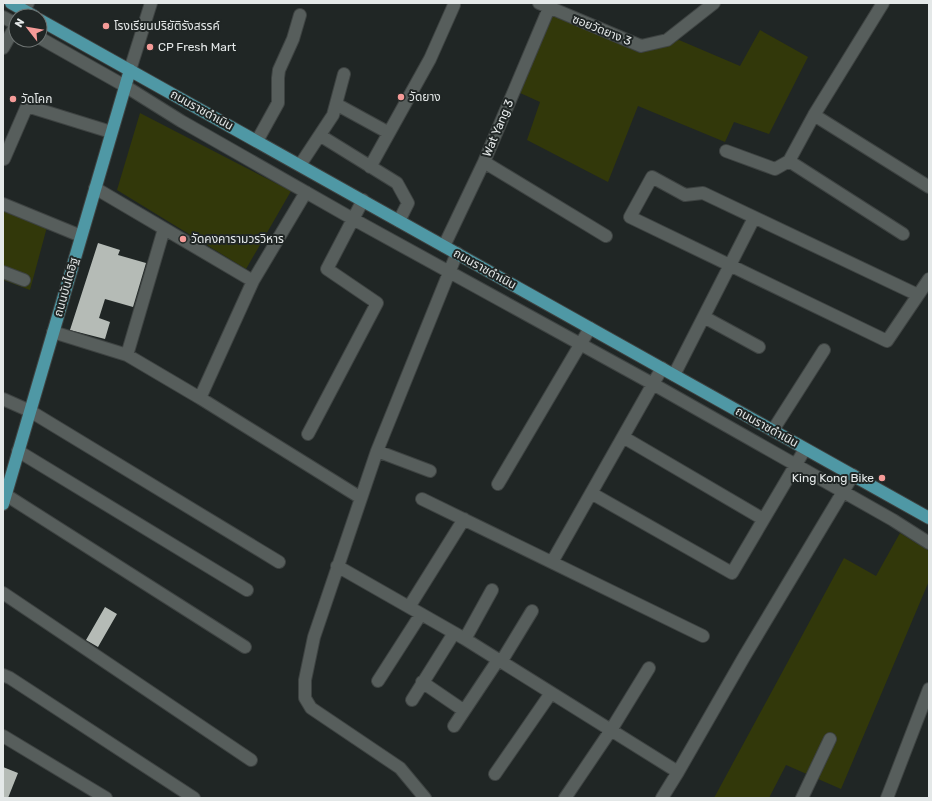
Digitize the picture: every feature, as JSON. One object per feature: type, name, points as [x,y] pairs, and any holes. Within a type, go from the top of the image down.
[{"type":"main road","points":[[11,3],[20,8]]},
{"type":"main road","name":"ถนนราชดำเนิน","points":[[48,24],[929,518]]},
{"type":"main road","name":"ถนนบันไดอิฐ","points":[[4,499],[130,70]]},
{"type":"street","points":[[130,70],[151,3]]},
{"type":"street","name":"ซอยวัดยาง 3","points":[[549,6],[641,46],[667,40],[714,3]]},
{"type":"street","points":[[726,151],[775,169],[789,161],[814,115],[883,3]]},
{"type":"street","points":[[370,167],[430,59],[454,5]]},
{"type":"street","name":"Wat Yang 3","points":[[444,246],[484,162],[549,6]]},
{"type":"street","points":[[250,160],[278,103],[279,70],[293,39],[300,15]]},
{"type":"street","points":[[3,48],[8,39]]},
{"type":"street","points":[[48,43],[125,86],[181,121],[353,219],[653,384],[795,466],[928,539]]},
{"type":"street","points":[[300,165],[321,136],[333,115],[344,74]]},
{"type":"street","points":[[336,104],[389,133]]},
{"type":"street","points":[[4,159],[27,106],[111,132]]},
{"type":"street","points":[[814,115],[929,187]]},
{"type":"street","points":[[321,136],[398,183],[408,203],[399,221]]},
{"type":"street","points":[[789,161],[903,234]]},
{"type":"street","points":[[484,162],[606,236]]},
{"type":"street","points":[[918,295],[703,193],[685,195],[652,177],[630,217],[887,342],[929,279]]},
{"type":"street","points":[[95,188],[253,281]]},
{"type":"street","points":[[200,398],[253,281],[306,192]]},
{"type":"street","points":[[308,434],[377,303],[327,269],[362,200]]},
{"type":"street","points":[[3,204],[81,236]]},
{"type":"street","points":[[674,375],[754,218]]},
{"type":"street","points":[[127,355],[164,229]]},
{"type":"street","points":[[419,795],[400,768],[311,708],[305,698],[305,680],[314,637],[377,451],[457,253]]},
{"type":"street","points":[[3,272],[24,280]]},
{"type":"street","points":[[704,317],[760,347]]},
{"type":"street","points":[[498,484],[590,328]]},
{"type":"street","points":[[53,332],[127,355],[200,398],[361,498]]},
{"type":"street","points":[[773,430],[824,350]]},
{"type":"street","points":[[552,562],[662,368]]},
{"type":"street","points":[[3,399],[30,411],[279,562]]},
{"type":"street","points":[[723,424],[732,407]]},
{"type":"street","points":[[623,437],[763,519]]},
{"type":"street","points":[[591,493],[732,573],[805,448]]},
{"type":"street","points":[[18,451],[247,590]]},
{"type":"street","points":[[377,451],[430,471]]},
{"type":"street","points":[[662,798],[853,475]]},
{"type":"street","points":[[4,499],[245,647]]},
{"type":"street","points":[[422,499],[703,636]]},
{"type":"street","points":[[409,607],[464,519]]},
{"type":"street","points":[[337,566],[465,639],[678,772]]},
{"type":"street","points":[[465,639],[492,590]]},
{"type":"street","points":[[3,594],[251,760]]},
{"type":"street","points":[[454,726],[463,710],[500,661],[532,611]]},
{"type":"street","points":[[378,681],[421,614]]},
{"type":"street","points":[[412,700],[454,633]]},
{"type":"street","points":[[565,798],[611,730],[649,668]]},
{"type":"street","points":[[3,675],[10,678],[194,798]]},
{"type":"street","points":[[422,682],[463,710]]},
{"type":"street","points":[[887,798],[929,689]]},
{"type":"street","points":[[495,774],[551,693]]},
{"type":"street","points":[[3,736],[106,798]]},
{"type":"street","points":[[802,798],[830,739]]},
{"type":"green space","points":[[551,15],[640,53],[679,40],[740,66],[760,30],[808,57],[769,134],[734,122],[725,142],[638,106],[608,182],[527,140],[540,102],[518,92]]},
{"type":"green space","points":[[140,113],[291,191],[246,269],[117,190]]},
{"type":"green space","points":[[3,209],[47,227],[30,290],[3,280]]},
{"type":"green space","points":[[900,533],[929,551],[929,581],[841,789],[786,765],[769,798],[714,798],[844,558],[876,576]]},
{"type":"building","points":[[98,243],[120,250],[118,255],[146,263],[133,307],[105,299],[99,318],[110,322],[105,339],[70,330]]},
{"type":"building","points":[[105,607],[117,614],[98,647],[86,640]]},
{"type":"building","points":[[3,767],[18,773],[8,798],[3,798]]},
{"type":"place","name":"โรงเรียนปริยัติรังสรรค์","points":[[106,26]]},
{"type":"place","name":"CP Fresh Mart","points":[[150,47]]},
{"type":"place","name":"วัดยาง","points":[[401,97]]},
{"type":"place","name":"วัดโคก","points":[[13,99]]},
{"type":"place","name":"วัดคงคารามวรวิหาร","points":[[183,239]]},
{"type":"place","name":"King Kong Bike","points":[[882,478]]}]
